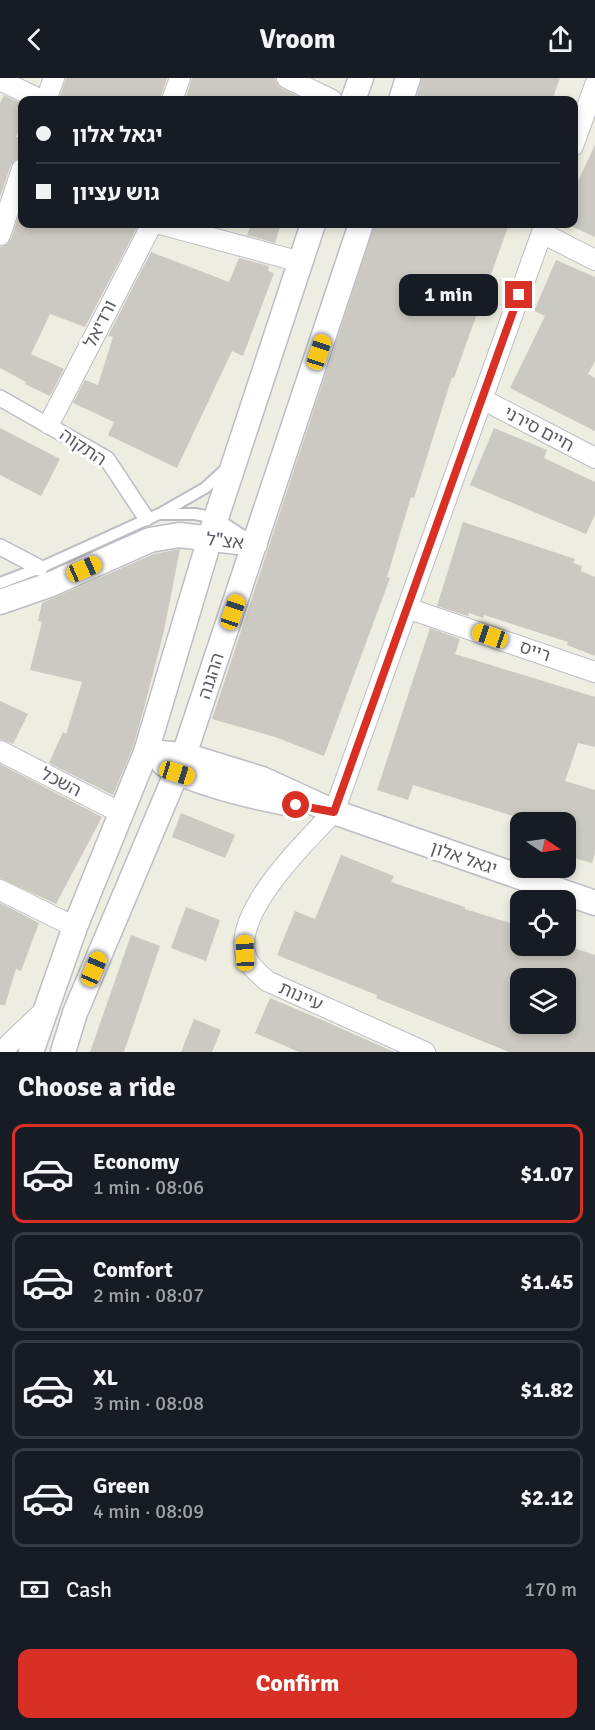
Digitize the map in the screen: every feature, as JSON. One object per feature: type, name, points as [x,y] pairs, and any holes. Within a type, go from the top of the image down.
[{"type":"street","points":[[47,96],[54,78]]},
{"type":"street","points":[[173,96],[180,78]]},
{"type":"street","points":[[287,78],[324,96]]},
{"type":"street","points":[[354,96],[361,78]]},
{"type":"street","points":[[402,96],[408,78]]},
{"type":"street","points":[[0,80],[33,96]]},
{"type":"street","points":[[578,132],[595,85]]},
{"type":"street","points":[[2,224],[18,180]]},
{"type":"street","name":"ורדיאל","points":[[49,424],[150,228]]},
{"type":"street","points":[[175,228],[301,262]]},
{"type":"street","points":[[11,1047],[46,1009],[75,927],[146,752],[213,529],[312,228]]},
{"type":"street","name":"ההגנה","points":[[63,1052],[75,1013],[181,764],[360,228]]},
{"type":"street","points":[[334,812],[543,228],[595,260]]},
{"type":"street","name":"התקוה","points":[[0,398],[49,424],[106,459],[153,516]]},
{"type":"street","name":"חיים סירני","points":[[482,399],[595,458]]},
{"type":"street","name":"אצ\"ל","points":[[0,602],[49,585],[150,540],[213,529],[255,544]]},
{"type":"street","points":[[0,546],[40,568]]},
{"type":"street","name":"רייס","points":[[407,608],[595,672]]},
{"type":"street","name":"השכל","points":[[0,751],[123,813]]},
{"type":"street","name":"יגאל אלון","points":[[146,752],[181,764],[262,779],[334,812],[595,903]]},
{"type":"street","name":"עיינות","points":[[334,812],[279,871],[256,907],[244,938],[245,953],[250,964],[267,981],[424,1052]]},
{"type":"street","points":[[0,890],[75,927]]},
{"type":"lane","points":[[153,516],[205,488],[229,466],[240,451]]},
{"type":"lane","name":"אצ\"ל","points":[[0,584],[153,516],[195,514],[213,529]]},
{"type":"building","points":[[66,78],[167,78],[161,96],[60,96]]},
{"type":"building","points":[[192,78],[275,78],[281,88],[298,96],[186,96]]},
{"type":"building","points":[[422,78],[560,78],[553,96],[417,96]]},
{"type":"building","points":[[4,95],[18,102],[16,137],[18,137],[18,159],[11,165],[0,197],[0,103]]},
{"type":"building","points":[[595,145],[595,237],[575,228],[578,228],[578,181]]},
{"type":"building","points":[[18,217],[18,228],[137,228],[85,327],[50,314],[31,354],[64,369],[50,396],[0,368],[0,247],[11,239]]},
{"type":"building","points":[[250,228],[280,228],[275,243],[247,235]]},
{"type":"building","points":[[374,228],[508,228],[454,378],[452,377],[414,498],[411,497],[387,577],[390,578],[324,756],[275,737],[212,719]]},
{"type":"building","points":[[151,252],[229,282],[239,258],[269,266],[268,271],[274,273],[243,356],[232,351],[177,468],[108,435],[114,422],[73,403],[85,380],[98,385],[113,337],[108,336]]},
{"type":"building","points":[[556,260],[595,277],[595,361],[588,374],[595,378],[595,431],[510,388],[545,316],[534,311]]},
{"type":"building","points":[[0,428],[60,459],[41,496],[0,475]]},
{"type":"building","points":[[494,428],[547,450],[544,458],[595,482],[595,515],[586,534],[470,485]]},
{"type":"building","points":[[463,522],[575,559],[573,563],[582,566],[581,571],[595,577],[595,656],[567,645],[568,642],[484,615],[483,618],[469,613],[468,616],[437,606]]},
{"type":"building","points":[[180,549],[164,631],[143,712],[133,747],[113,795],[49,763],[63,732],[66,734],[82,682],[30,670],[42,622],[38,621],[42,603],[154,554]]},
{"type":"building","points":[[430,628],[460,639],[455,654],[595,697],[595,747],[578,743],[565,781],[595,790],[595,853],[592,863],[576,859],[576,812],[510,812],[510,815],[413,785],[408,800],[377,790]]},
{"type":"building","points":[[0,701],[28,714],[13,744],[0,739]]},
{"type":"building","points":[[0,764],[102,817],[56,904],[0,878]]},
{"type":"building","points":[[181,813],[235,835],[225,858],[172,837]]},
{"type":"building","points":[[341,855],[394,876],[391,882],[510,923],[510,956],[576,956],[576,949],[595,955],[595,1052],[509,1052],[277,955],[295,911],[315,919]]},
{"type":"building","points":[[0,903],[39,923],[21,971],[16,969],[5,1005],[0,1005]]},
{"type":"building","points":[[186,907],[220,920],[206,961],[171,948]]},
{"type":"building","points":[[131,935],[160,946],[124,1052],[90,1052]]},
{"type":"building","points":[[270,998],[394,1052],[299,1052],[255,1033]]},
{"type":"building","points":[[194,1019],[221,1030],[212,1052],[181,1052]]},
{"type":"route","points":[[296,805],[334,812],[519,295]]}]
